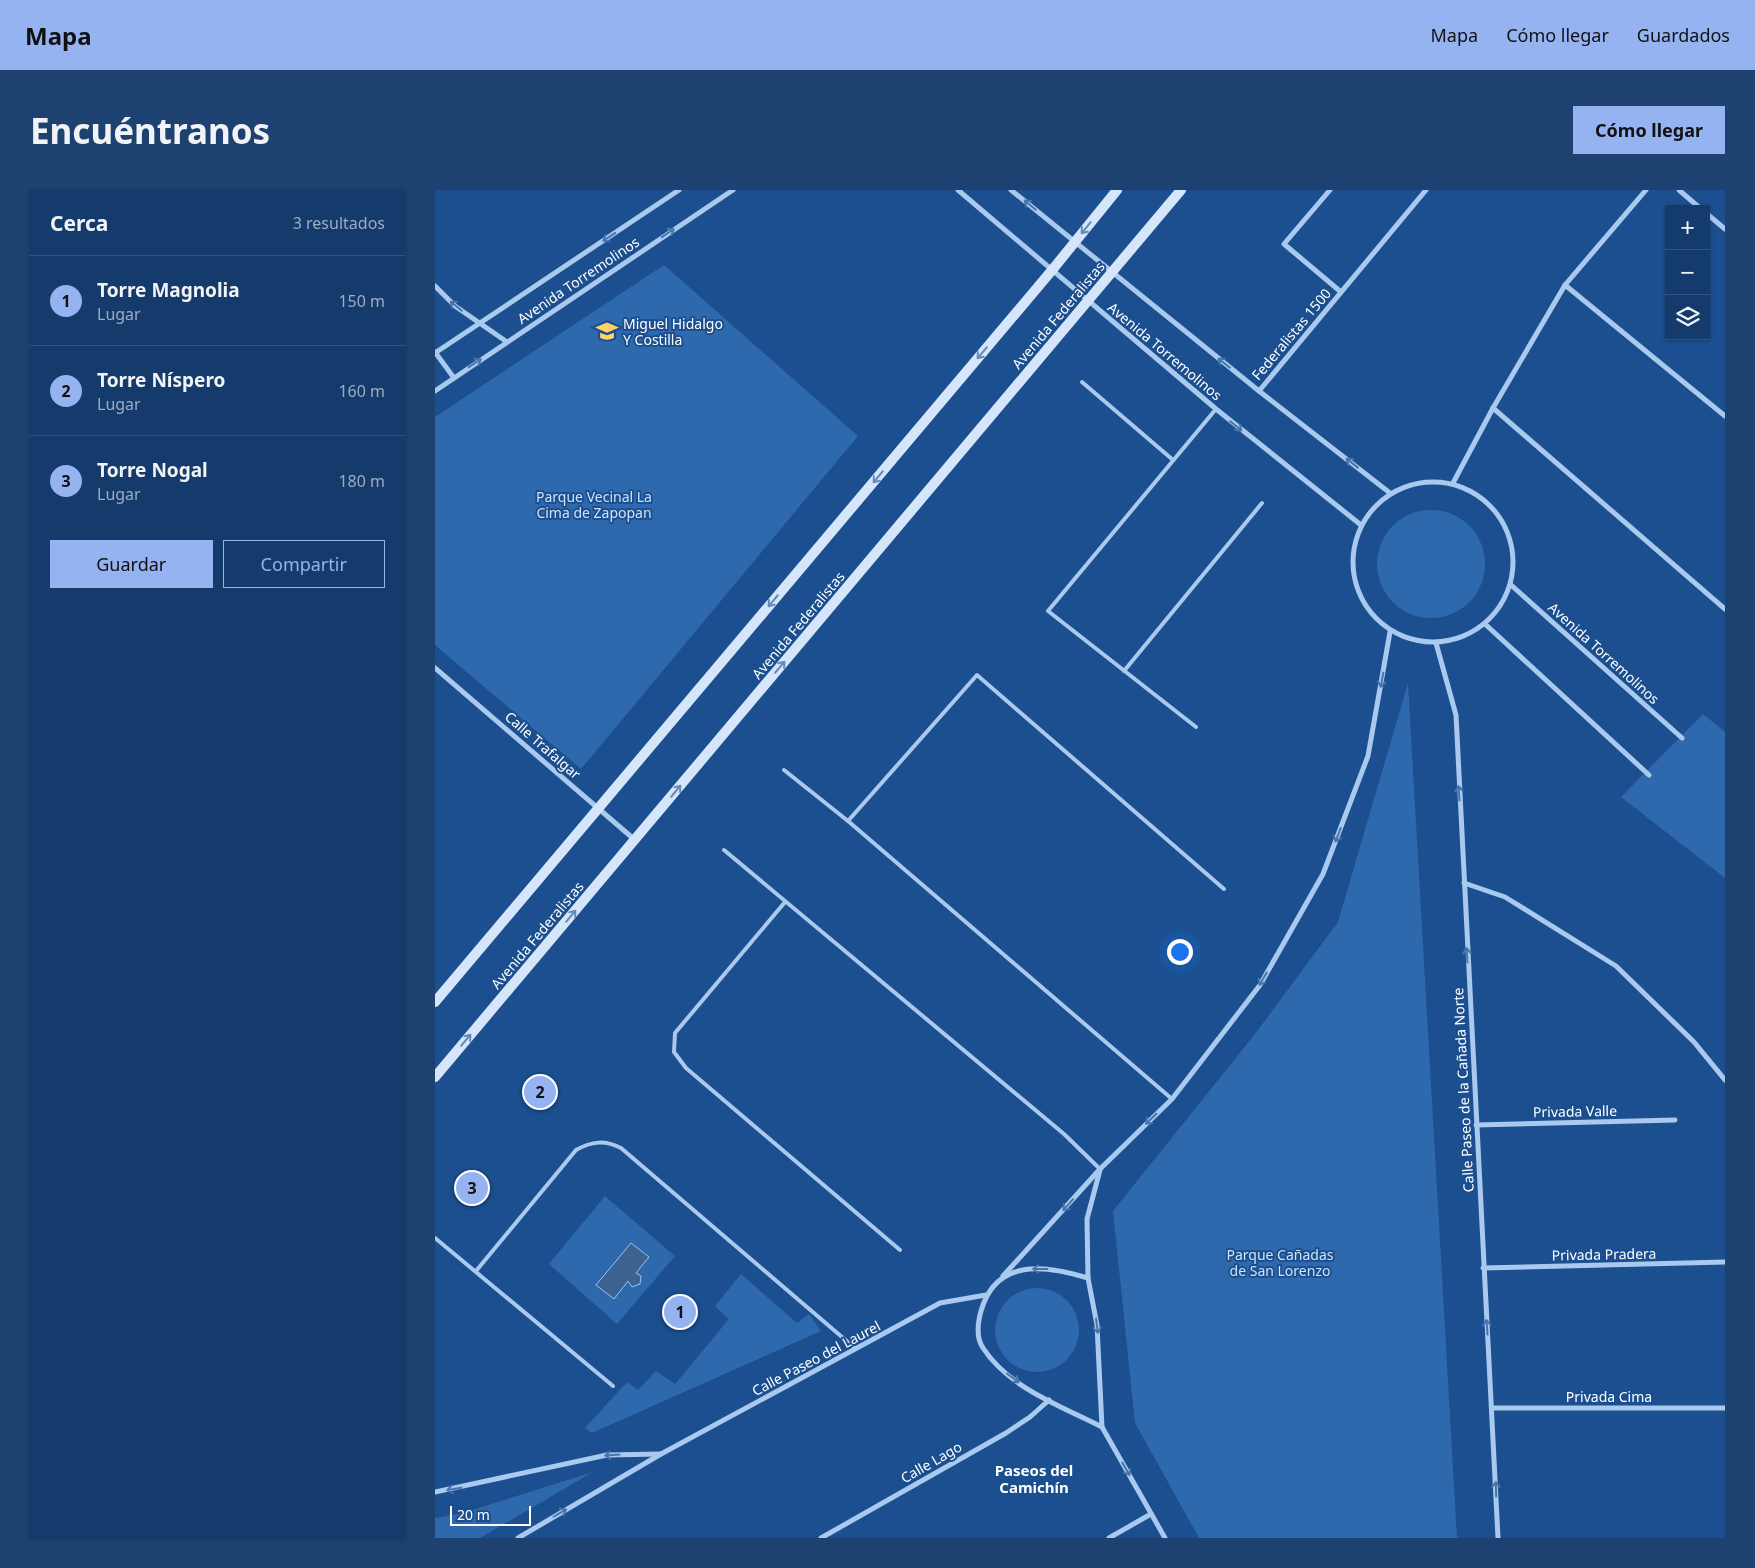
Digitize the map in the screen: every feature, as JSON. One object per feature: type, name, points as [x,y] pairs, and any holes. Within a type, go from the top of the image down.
[{"type":"street","name":"Avenida Torremolinos","points":[[435,352],[679,190]]},
{"type":"street","name":"Avenida Torremolinos","points":[[435,391],[733,190]]},
{"type":"street","name":"Avenida Torremolinos","points":[[958,190],[1216,409],[1361,525]]},
{"type":"street","name":"Avenida Torremolinos","points":[[1011,190],[1259,391],[1391,493]]},
{"type":"street","points":[[435,1002],[1053,269],[1117,190]]},
{"type":"street","name":"Avenida Federalistas","points":[[435,1077],[1181,190]]},
{"type":"street","name":"Federalistas 1500","points":[[1330,190],[1284,244],[1341,292]]},
{"type":"street","name":"Federalistas 1500","points":[[1259,391],[1426,190]]},
{"type":"street","points":[[1453,483],[1493,408],[1565,285],[1646,190]]},
{"type":"street","points":[[1679,190],[1696,205]]},
{"type":"street","points":[[1710,217],[1725,229]]},
{"type":"street","points":[[1565,285],[1725,416]]},
{"type":"street","points":[[435,286],[455,306],[507,342]]},
{"type":"street","points":[[435,352],[454,378]]},
{"type":"street","points":[[1493,408],[1725,609]]},
{"type":"street","points":[[1421,482],[1453,483],[1482,497],[1503,522],[1514,552],[1511,585],[1501,606],[1485,624],[1462,638],[1436,643],[1412,641],[1390,632],[1368,611],[1355,584],[1352,554],[1361,525],[1374,507],[1391,493],[1421,482]]},
{"type":"street","name":"Avenida Torremolinos","points":[[1511,585],[1682,738]]},
{"type":"street","points":[[1485,624],[1649,775]]},
{"type":"street","points":[[1102,1427],[1023,1386],[996,1366],[981,1346],[978,1323],[986,1295],[1100,1168],[1172,1099],[1260,985],[1323,874],[1369,756],[1390,632]]},
{"type":"street","name":"Calle Paseo de la Cañada Norte","points":[[1436,643],[1456,715],[1497,1538]]},
{"type":"street","name":"Calle Trafalgar","points":[[435,668],[635,840]]},
{"type":"street","points":[[1464,883],[1505,897],[1616,966],[1694,1042],[1725,1080]]},
{"type":"street","name":"Privada Valle","points":[[1476,1125],[1675,1120]]},
{"type":"street","points":[[1100,1168],[1087,1218],[1088,1278],[1097,1325],[1102,1427],[1165,1538]]},
{"type":"street","name":"Privada Pradera","points":[[1483,1268],[1725,1262]]},
{"type":"street","points":[[1003,1276],[1026,1269],[1050,1269],[1088,1278]]},
{"type":"street","name":"Calle Paseo del Laurel","points":[[518,1538],[661,1454],[940,1303],[986,1295]]},
{"type":"street","name":"Calle Lago","points":[[821,1538],[1005,1433],[1030,1417],[1049,1400]]},
{"type":"street","name":"Privada Cima","points":[[1492,1408],[1725,1408]]},
{"type":"street","name":"Calle Paseo del Laurel","points":[[435,1492],[607,1455],[661,1454]]},
{"type":"street","points":[[1109,1538],[1151,1514]]},
{"type":"lane","points":[[1082,382],[1173,460]]},
{"type":"lane","points":[[1196,728],[1048,611],[1216,409]]},
{"type":"lane","points":[[1124,671],[1263,503]]},
{"type":"lane","points":[[848,821],[977,675],[1225,889]]},
{"type":"lane","points":[[784,770],[848,821],[1172,1099]]},
{"type":"lane","points":[[724,850],[1064,1134],[1100,1168]]},
{"type":"lane","points":[[785,902],[675,1034],[674,1052],[686,1068],[900,1250]]},
{"type":"lane","points":[[476,1271],[576,1150],[586,1144],[606,1142],[621,1148],[856,1349]]},
{"type":"lane","points":[[435,1238],[613,1386]]},
{"type":"green space","name":"Parque Vecinal La Cima de Zapopan","points":[[664,265],[858,436],[581,769],[435,645],[435,417]]},
{"type":"green space","points":[[1431,510],[1452,514],[1469,526],[1481,543],[1485,564],[1481,585],[1469,602],[1452,614],[1431,618],[1410,614],[1393,602],[1381,585],[1377,564],[1381,543],[1393,526],[1410,514]]},
{"type":"green space","name":"Parque Cañadas de San Lorenzo","points":[[1408,683],[1457,1538],[1199,1538],[1135,1423],[1113,1211],[1255,1034],[1338,922]]},
{"type":"green space","points":[[1703,714],[1725,732],[1725,878],[1621,797]]},
{"type":"green space","points":[[605,1196],[675,1256],[617,1324],[549,1264]]},
{"type":"green space","points":[[741,1274],[797,1323],[809,1314],[821,1331],[592,1433],[585,1428],[627,1382],[638,1390],[656,1371],[675,1384],[729,1319],[715,1306]]},
{"type":"green space","points":[[1029,1288],[1045,1288],[1061,1295],[1072,1306],[1079,1322],[1076,1346],[1067,1360],[1061,1365],[1045,1372],[1029,1372],[1013,1365],[1002,1354],[995,1338],[995,1322],[1002,1306],[1013,1295]]},
{"type":"green space","points":[[593,1472],[480,1538],[435,1538],[435,1518],[463,1513]]},
{"type":"shaded area","points":[[631,1243],[649,1257],[636,1273],[641,1276],[640,1284],[632,1287],[628,1281],[614,1299],[596,1285]]},
{"type":"place","name":"Miguel Hidalgo Y Costilla","points":[[607,331]]},
{"type":"place","name":"Torre Níspero","points":[[540,1092]]},
{"type":"place","name":"Torre Nogal","points":[[472,1188]]},
{"type":"place","name":"Torre Magnolia","points":[[680,1312]]},
{"type":"district","name":"Paseos del Camichín","points":[[1034,1478]]}]
